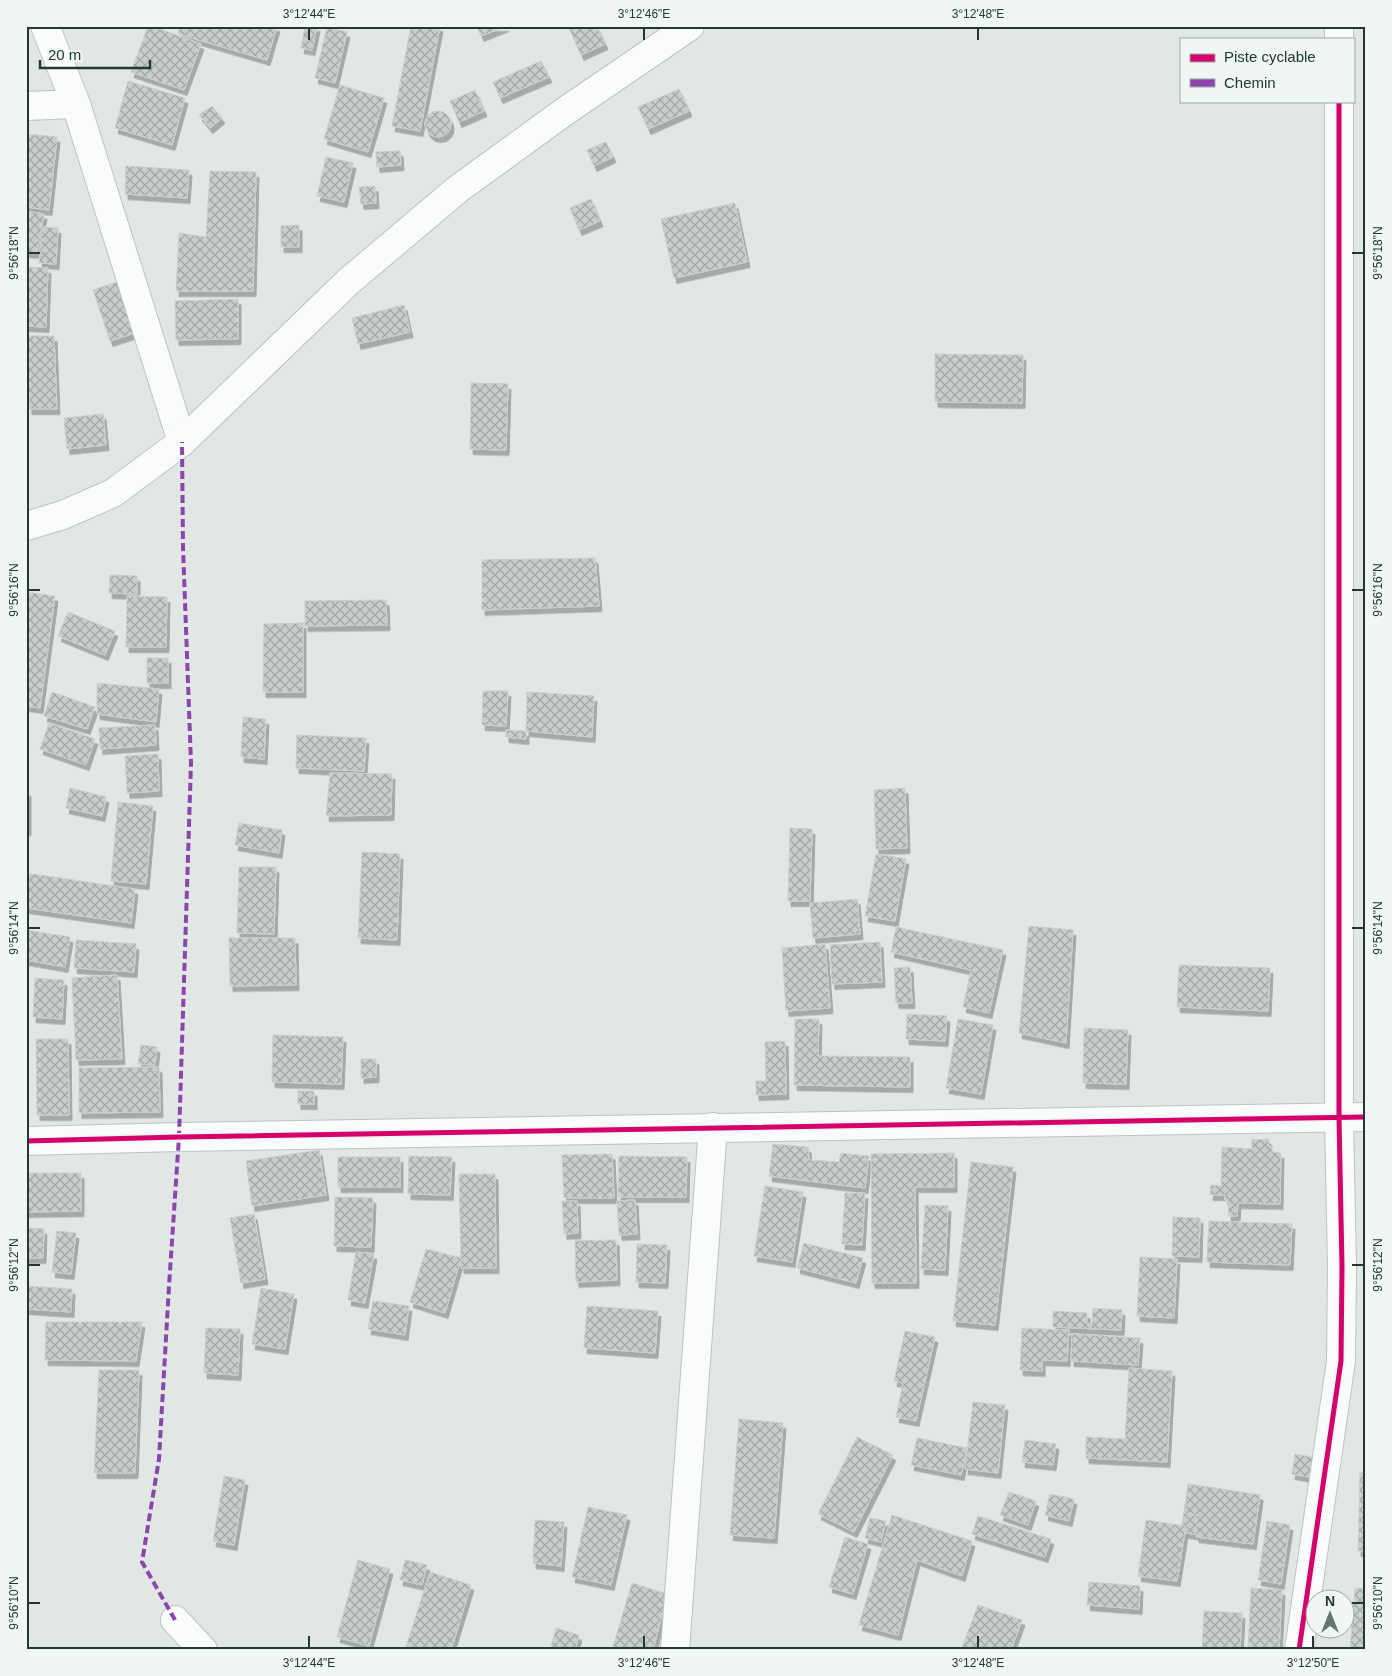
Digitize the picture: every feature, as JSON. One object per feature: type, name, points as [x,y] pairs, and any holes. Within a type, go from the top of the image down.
[{"type":"street","points":[[45,26],[76,104],[182,442]]},
{"type":"street","points":[[26,526],[63,515],[113,493],[182,442],[349,281],[458,190],[564,112],[690,26]]},
{"type":"street","points":[[1299,1650],[1341,1360],[1342,1267],[1352,1117],[1339,102]]},
{"type":"street","points":[[26,106],[76,104]]},
{"type":"street","points":[[26,1141],[713,1127],[1352,1117]]},
{"type":"street","points":[[675,1650],[713,1127]]},
{"type":"street","points":[[174,1620],[203,1650]]},
{"type":"building","points":[[148,26],[201,44],[184,90],[131,72]]},
{"type":"building","points":[[180,26],[277,26],[267,60],[178,34]]},
{"type":"building","points":[[305,26],[317,26],[312,50],[301,48]]},
{"type":"building","points":[[411,26],[440,26],[420,131],[392,126]]},
{"type":"building","points":[[477,26],[506,26],[481,36]]},
{"type":"building","points":[[568,26],[597,26],[605,44],[581,55]]},
{"type":"building","points":[[327,27],[347,32],[335,83],[315,78]]},
{"type":"building","points":[[541,61],[549,77],[500,98],[493,82]]},
{"type":"building","points":[[128,81],[185,98],[172,145],[115,128]]},
{"type":"building","points":[[340,85],[384,98],[368,152],[324,139]]},
{"type":"building","points":[[679,89],[689,111],[648,129],[638,107]]},
{"type":"building","points":[[475,90],[484,111],[459,122],[450,101]]},
{"type":"building","points":[[212,106],[222,118],[210,128],[199,115]]},
{"type":"building","points":[[438,111],[447,115],[451,124],[447,133],[438,137],[429,133],[425,124],[429,115]]},
{"type":"building","points":[[26,134],[57,137],[49,210],[26,207]]},
{"type":"building","points":[[606,142],[613,157],[594,166],[587,150]]},
{"type":"building","points":[[400,151],[401,165],[377,167],[376,152]]},
{"type":"building","points":[[326,157],[353,163],[344,202],[317,196]]},
{"type":"building","points":[[126,166],[189,170],[187,198],[125,194]]},
{"type":"building","points":[[210,171],[256,172],[253,291],[176,291],[179,233],[206,237]]},
{"type":"building","points":[[375,186],[376,203],[361,204],[359,187]]},
{"type":"building","points":[[591,199],[600,221],[579,230],[570,208]]},
{"type":"building","points":[[735,203],[747,262],[674,278],[661,219]]},
{"type":"building","points":[[26,211],[44,214],[37,253],[26,252]]},
{"type":"building","points":[[299,225],[299,247],[281,247],[281,226]]},
{"type":"building","points":[[42,227],[58,228],[56,264],[39,263]]},
{"type":"building","points":[[26,267],[48,268],[46,327],[26,326]]},
{"type":"building","points":[[126,279],[144,330],[110,341],[93,290]]},
{"type":"building","points":[[238,299],[238,339],[176,340],[175,301]]},
{"type":"building","points":[[404,305],[410,332],[358,344],[352,318]]},
{"type":"building","points":[[27,336],[54,336],[57,409],[29,409]]},
{"type":"building","points":[[935,354],[1023,355],[1022,403],[935,402]]},
{"type":"building","points":[[471,383],[508,384],[506,450],[470,449]]},
{"type":"building","points":[[103,414],[106,445],[67,449],[64,418]]},
{"type":"building","points":[[595,558],[599,606],[482,610],[482,560]]},
{"type":"building","points":[[110,575],[137,576],[137,594],[109,593]]},
{"type":"building","points":[[26,592],[55,596],[40,708],[26,706]]},
{"type":"building","points":[[127,596],[167,597],[166,647],[126,647]]},
{"type":"building","points":[[386,600],[387,625],[305,626],[305,601]]},
{"type":"building","points":[[68,612],[115,631],[105,655],[58,636]]},
{"type":"building","points":[[303,623],[303,692],[263,692],[264,624]]},
{"type":"building","points":[[147,658],[168,658],[168,683],[147,683]]},
{"type":"building","points":[[97,683],[159,689],[156,722],[97,714]]},
{"type":"building","points":[[483,691],[508,691],[506,726],[482,725]]},
{"type":"building","points":[[52,692],[95,707],[87,729],[44,716]]},
{"type":"building","points":[[527,692],[594,696],[592,737],[526,731]]},
{"type":"building","points":[[243,717],[266,719],[264,759],[241,757]]},
{"type":"building","points":[[49,723],[95,739],[86,765],[40,749]]},
{"type":"building","points":[[155,725],[156,745],[100,749],[99,728]]},
{"type":"building","points":[[506,730],[526,731],[526,739],[506,737]]},
{"type":"building","points":[[297,735],[366,738],[364,771],[296,768]]},
{"type":"building","points":[[158,754],[159,791],[127,793],[125,756]]},
{"type":"building","points":[[330,773],[392,774],[391,815],[326,816]]},
{"type":"building","points":[[70,788],[106,797],[102,816],[66,808]]},
{"type":"building","points":[[905,788],[907,848],[876,849],[874,790]]},
{"type":"building","points":[[26,791],[28,791],[28,830],[26,830]]},
{"type":"building","points":[[118,802],[153,806],[146,884],[111,881]]},
{"type":"building","points":[[239,823],[282,830],[279,853],[235,845]]},
{"type":"building","points":[[790,828],[812,829],[810,901],[788,901]]},
{"type":"building","points":[[362,852],[400,854],[397,940],[358,938]]},
{"type":"building","points":[[876,854],[906,859],[895,921],[865,916]]},
{"type":"building","points":[[239,867],[276,867],[274,934],[237,933]]},
{"type":"building","points":[[26,873],[135,889],[131,923],[26,908]]},
{"type":"building","points":[[857,899],[860,934],[813,938],[810,903]]},
{"type":"building","points":[[1029,926],[1073,930],[1066,1043],[1019,1033]]},
{"type":"building","points":[[896,927],[1003,950],[989,1013],[963,1007],[971,970],[891,952]]},
{"type":"building","points":[[26,930],[70,937],[65,967],[26,960]]},
{"type":"building","points":[[229,938],[295,938],[296,985],[230,986]]},
{"type":"building","points":[[76,940],[136,944],[134,972],[74,968]]},
{"type":"building","points":[[880,942],[882,982],[832,984],[830,945]]},
{"type":"building","points":[[825,944],[830,1008],[786,1011],[782,948]]},
{"type":"building","points":[[1179,965],[1270,968],[1268,1011],[1177,1007]]},
{"type":"building","points":[[910,967],[912,1003],[896,1003],[894,968]]},
{"type":"building","points":[[117,975],[122,1059],[76,1060],[72,978]]},
{"type":"building","points":[[35,978],[64,980],[62,1019],[33,1017]]},
{"type":"building","points":[[907,1014],[947,1016],[945,1041],[906,1039]]},
{"type":"building","points":[[795,1019],[819,1019],[818,1056],[910,1057],[910,1087],[794,1085]]},
{"type":"building","points":[[958,1019],[993,1025],[981,1094],[946,1088]]},
{"type":"building","points":[[1084,1028],[1128,1030],[1126,1084],[1083,1083]]},
{"type":"building","points":[[273,1035],[343,1037],[341,1084],[272,1082]]},
{"type":"building","points":[[36,1039],[68,1039],[69,1115],[37,1115]]},
{"type":"building","points":[[785,1041],[786,1094],[756,1095],[756,1081],[766,1081],[765,1042]]},
{"type":"building","points":[[141,1045],[157,1047],[155,1065],[138,1064]]},
{"type":"building","points":[[361,1059],[376,1059],[376,1077],[361,1078]]},
{"type":"building","points":[[159,1067],[160,1112],[79,1113],[79,1068]]},
{"type":"building","points":[[298,1091],[314,1091],[314,1104],[298,1104]]},
{"type":"building","points":[[1267,1138],[1269,1141],[1268,1146],[1272,1147],[1272,1152],[1281,1153],[1280,1204],[1238,1203],[1237,1216],[1228,1216],[1229,1201],[1225,1200],[1225,1195],[1210,1195],[1211,1185],[1221,1186],[1222,1147],[1252,1149],[1252,1139],[1264,1140]]},
{"type":"building","points":[[773,1144],[808,1147],[809,1160],[839,1162],[841,1153],[869,1156],[865,1188],[769,1176]]},
{"type":"building","points":[[319,1150],[326,1195],[252,1206],[246,1161]]},
{"type":"building","points":[[954,1153],[954,1187],[915,1187],[916,1283],[872,1283],[871,1154]]},
{"type":"building","points":[[612,1154],[614,1198],[564,1198],[562,1155]]},
{"type":"building","points":[[409,1156],[452,1157],[450,1195],[408,1194]]},
{"type":"building","points":[[619,1156],[687,1157],[686,1197],[618,1197]]},
{"type":"building","points":[[338,1157],[400,1157],[400,1187],[338,1187]]},
{"type":"building","points":[[971,1162],[1013,1167],[995,1325],[953,1321]]},
{"type":"building","points":[[26,1173],[81,1173],[81,1211],[26,1212]]},
{"type":"building","points":[[459,1174],[495,1174],[496,1268],[461,1268]]},
{"type":"building","points":[[765,1186],[803,1192],[792,1262],[754,1256]]},
{"type":"building","points":[[845,1193],[865,1193],[862,1245],[842,1244]]},
{"type":"building","points":[[335,1197],[373,1198],[371,1247],[334,1246]]},
{"type":"building","points":[[635,1200],[637,1234],[619,1235],[617,1201]]},
{"type":"building","points":[[562,1201],[577,1201],[578,1233],[564,1234]]},
{"type":"building","points":[[925,1205],[948,1206],[945,1270],[921,1269]]},
{"type":"building","points":[[254,1214],[265,1279],[241,1283],[230,1218]]},
{"type":"building","points":[[1173,1217],[1200,1218],[1199,1257],[1172,1256]]},
{"type":"building","points":[[1209,1221],[1292,1224],[1290,1265],[1207,1262]]},
{"type":"building","points":[[26,1228],[44,1229],[43,1258],[26,1258]]},
{"type":"building","points":[[57,1231],[76,1233],[71,1274],[52,1272]]},
{"type":"building","points":[[616,1240],[617,1280],[576,1282],[575,1241]]},
{"type":"building","points":[[804,1243],[863,1258],[856,1283],[797,1268]]},
{"type":"building","points":[[637,1244],[667,1245],[665,1283],[636,1282]]},
{"type":"building","points":[[426,1249],[461,1258],[445,1313],[410,1302]]},
{"type":"building","points":[[356,1252],[374,1254],[365,1303],[348,1300]]},
{"type":"building","points":[[1140,1257],[1177,1259],[1174,1318],[1137,1316]]},
{"type":"building","points":[[26,1286],[72,1289],[71,1312],[26,1309]]},
{"type":"building","points":[[261,1288],[294,1294],[285,1349],[252,1344]]},
{"type":"building","points":[[373,1301],[409,1306],[405,1335],[368,1329]]},
{"type":"building","points":[[587,1306],[658,1311],[655,1353],[584,1348]]},
{"type":"building","points":[[1093,1308],[1122,1310],[1121,1330],[1053,1327],[1053,1311],[1087,1313],[1087,1323],[1092,1324]]},
{"type":"building","points":[[46,1322],[142,1322],[136,1361],[45,1360]]},
{"type":"building","points":[[206,1328],[240,1329],[238,1375],[204,1373]]},
{"type":"building","points":[[1022,1328],[1069,1330],[1067,1361],[1042,1360],[1042,1371],[1020,1370]]},
{"type":"building","points":[[905,1331],[935,1337],[916,1421],[896,1417],[903,1383],[894,1381]]},
{"type":"building","points":[[1072,1334],[1140,1338],[1138,1365],[1071,1361]]},
{"type":"building","points":[[1129,1368],[1172,1371],[1167,1462],[1086,1458],[1086,1437],[1125,1439]]},
{"type":"building","points":[[99,1370],[139,1370],[135,1473],[94,1473]]},
{"type":"building","points":[[973,1402],[1005,1405],[998,1473],[965,1469]]},
{"type":"building","points":[[739,1419],[783,1423],[774,1538],[730,1535]]},
{"type":"building","points":[[857,1437],[893,1455],[854,1532],[818,1514]]},
{"type":"building","points":[[917,1438],[967,1448],[961,1475],[911,1465]]},
{"type":"building","points":[[1025,1440],[1056,1444],[1053,1465],[1022,1462]]},
{"type":"building","points":[[1295,1454],[1317,1458],[1314,1478],[1292,1474]]},
{"type":"building","points":[[1360,1472],[1366,1473],[1366,1551],[1358,1551]]},
{"type":"building","points":[[224,1476],[245,1480],[234,1545],[213,1541]]},
{"type":"building","points":[[1188,1484],[1260,1495],[1253,1544],[1181,1532]]},
{"type":"building","points":[[1188,1484],[1260,1495],[1253,1544],[1196,1537],[1197,1515],[1185,1514]]},
{"type":"building","points":[[1009,1492],[1036,1501],[1028,1525],[1000,1515]]},
{"type":"building","points":[[1050,1494],[1074,1499],[1069,1521],[1045,1515]]},
{"type":"building","points":[[588,1507],[627,1515],[611,1585],[572,1577]]},
{"type":"building","points":[[892,1515],[972,1541],[962,1576],[917,1560],[898,1635],[859,1625]]},
{"type":"building","points":[[978,1516],[1051,1539],[1045,1557],[972,1534]]},
{"type":"building","points":[[870,1518],[886,1521],[881,1542],[865,1538]]},
{"type":"building","points":[[535,1520],[564,1522],[561,1566],[533,1563]]},
{"type":"building","points":[[1146,1520],[1186,1526],[1177,1581],[1138,1576]]},
{"type":"building","points":[[1267,1521],[1290,1525],[1281,1584],[1258,1580]]},
{"type":"building","points":[[845,1537],[868,1544],[853,1594],[829,1587]]},
{"type":"building","points":[[358,1560],[390,1569],[369,1646],[337,1637]]},
{"type":"building","points":[[405,1560],[427,1565],[422,1585],[400,1580]]},
{"type":"building","points":[[430,1572],[471,1585],[451,1650],[417,1650],[406,1647]]},
{"type":"building","points":[[1089,1582],[1140,1586],[1139,1609],[1087,1605]]},
{"type":"building","points":[[632,1583],[667,1594],[653,1650],[612,1650]]},
{"type":"building","points":[[1251,1588],[1282,1590],[1279,1650],[1248,1650]]},
{"type":"building","points":[[1355,1588],[1366,1589],[1366,1650],[1350,1650],[1351,1638],[1354,1638]]},
{"type":"building","points":[[978,1605],[1022,1620],[1011,1650],[961,1650]]},
{"type":"building","points":[[1204,1611],[1242,1613],[1240,1650],[1202,1650]]},
{"type":"building","points":[[556,1628],[579,1635],[575,1650],[550,1650]]},
{"type":"marked path","points":[[175,1620],[142,1562],[159,1459],[179,1137],[191,763],[183,548],[182,442]]},
{"type":"cycle path","points":[[1299,1650],[1341,1361],[1342,1267],[1339,1118],[1339,102]]},
{"type":"cycle path","points":[[26,1141],[1366,1117]]}]
